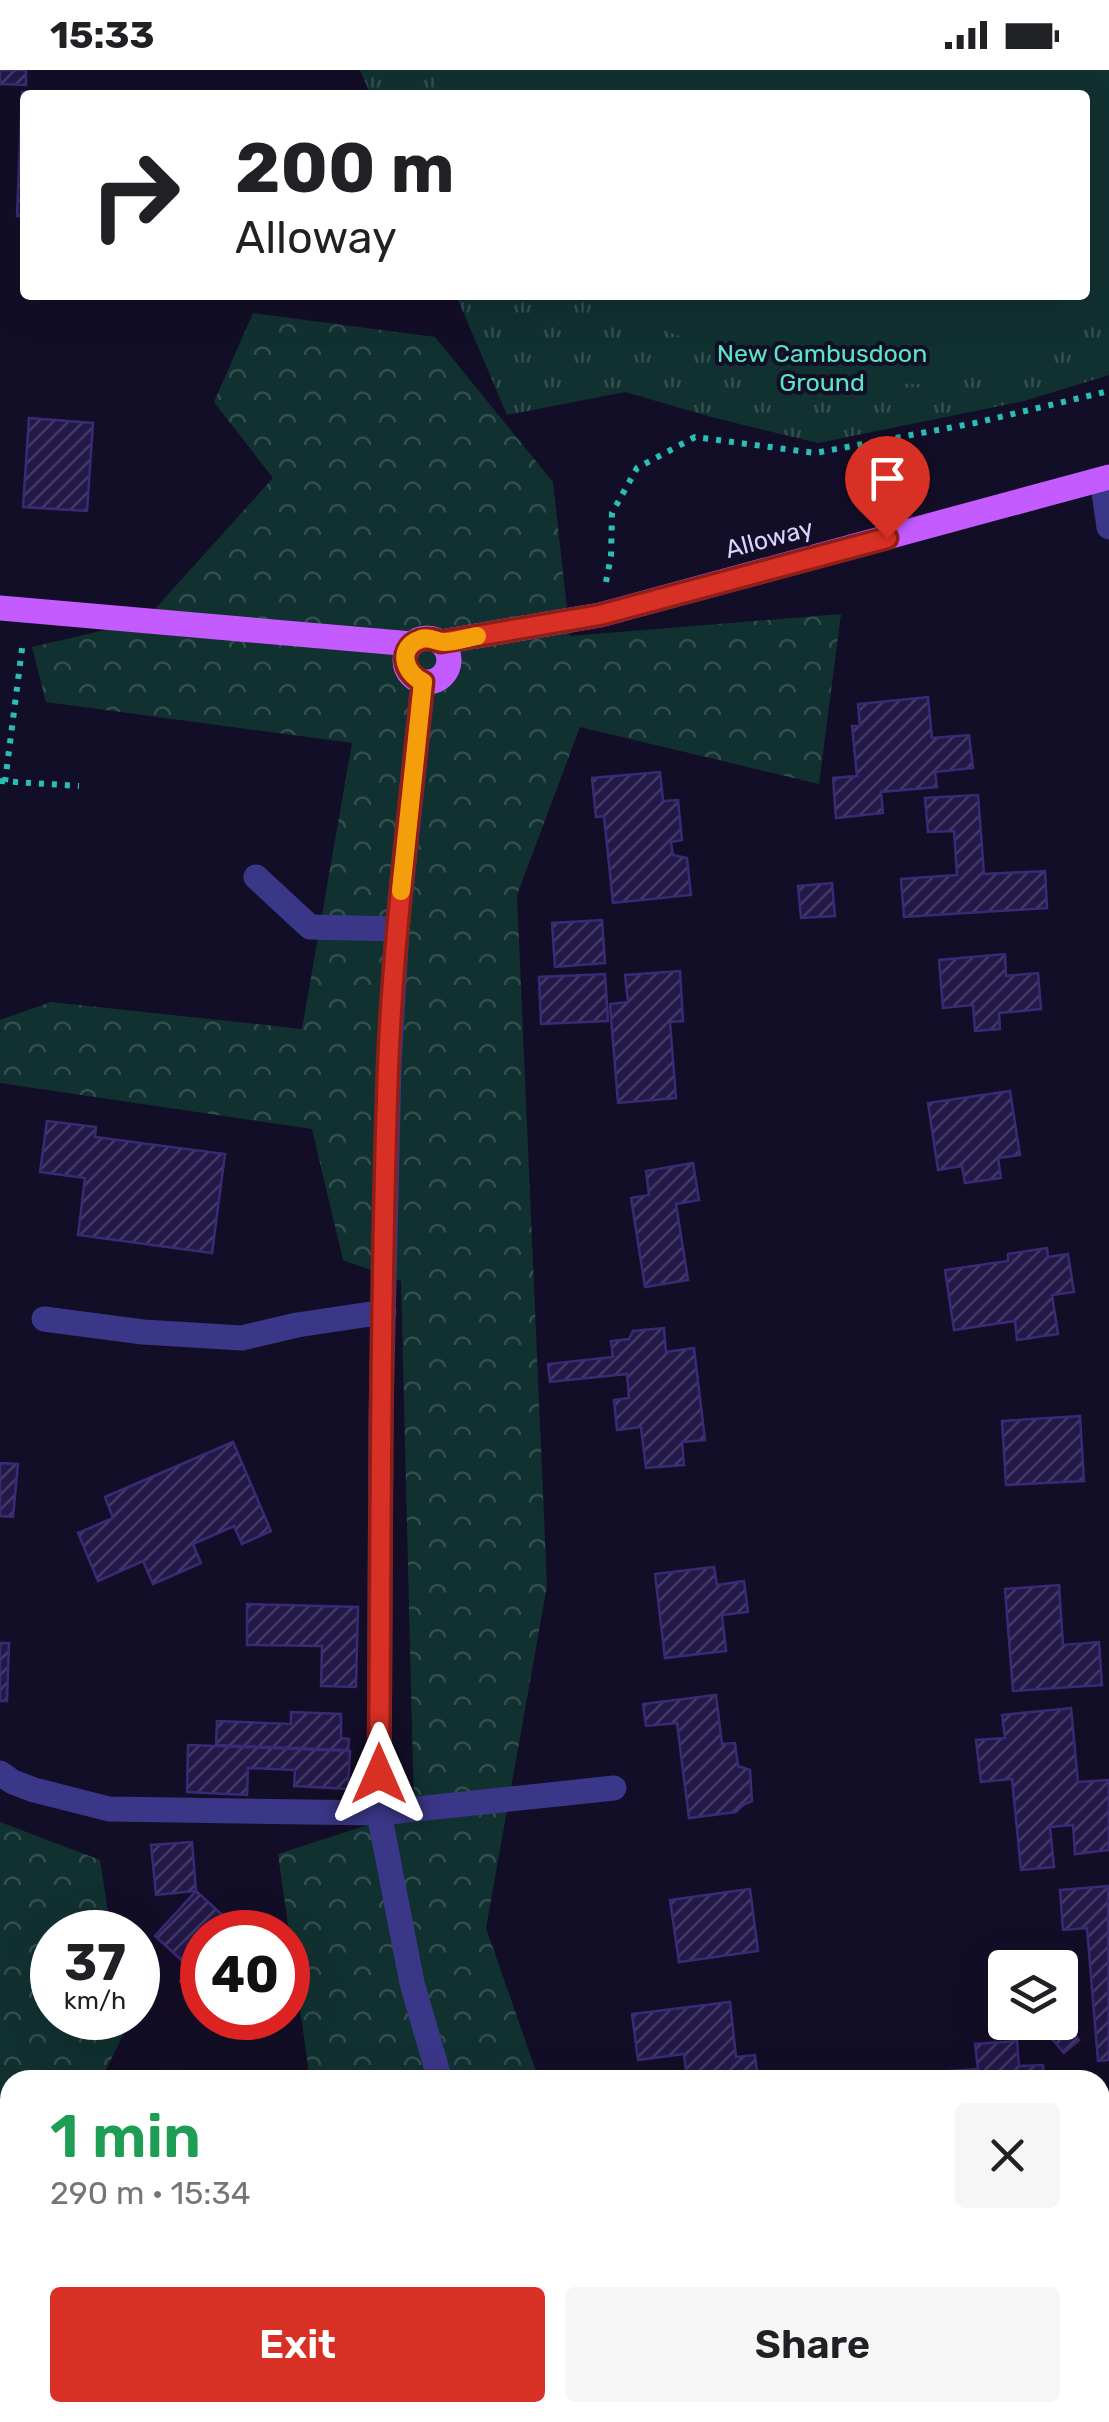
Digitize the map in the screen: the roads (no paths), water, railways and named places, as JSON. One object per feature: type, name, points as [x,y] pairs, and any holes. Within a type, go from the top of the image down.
[{"type":"main road","name":"Alloway","points":[[441,642],[600,615],[1106,478]]},
{"type":"main road","points":[[0,608],[412,644],[426,638],[441,642],[449,655],[447,670],[438,680],[423,682],[410,674],[406,653],[412,644]]},
{"type":"street","points":[[1106,478],[1109,528]]},
{"type":"street","points":[[423,682],[397,929],[388,1066],[379,1814],[412,1983],[437,2070]]},
{"type":"street","points":[[256,877],[310,927],[397,929]]},
{"type":"street","points":[[44,1319],[143,1332],[242,1338],[384,1312]]},
{"type":"street","points":[[0,1773],[34,1790],[109,1809],[379,1814],[614,1788]]},
{"type":"park label","name":"New Cambusdoon Ground","points":[[822,368]]}]
